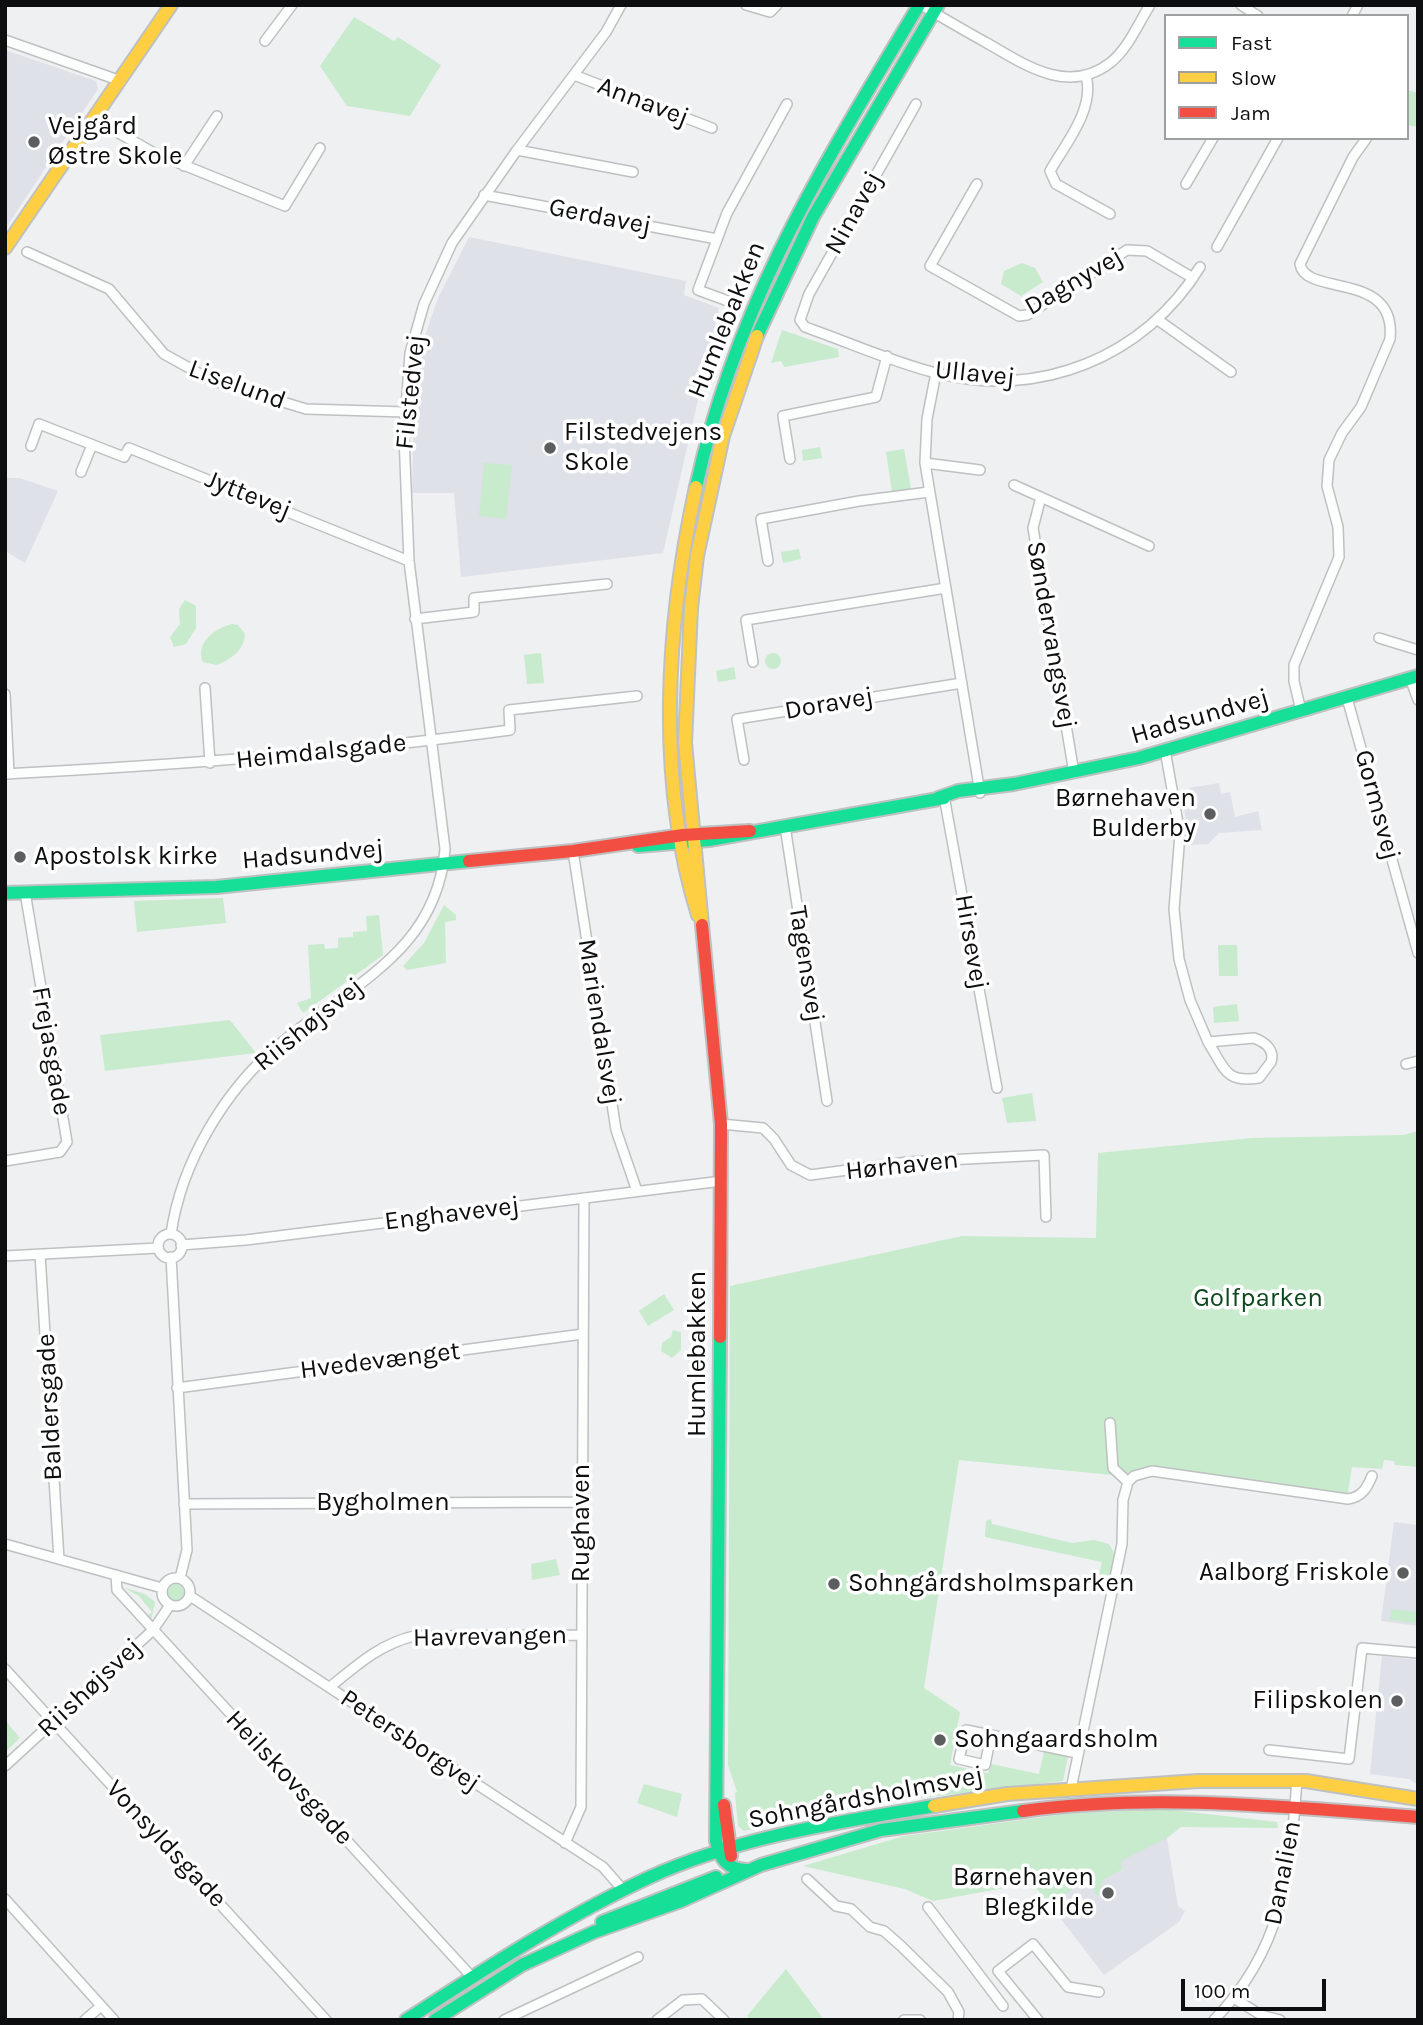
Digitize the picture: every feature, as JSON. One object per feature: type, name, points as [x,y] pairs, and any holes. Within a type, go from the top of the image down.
[{"type":"street","points":[[5,248],[171,5]]},
{"type":"street","points":[[265,41],[292,5]]},
{"type":"street","name":"Filstedvej","points":[[444,865],[445,849],[408,561],[405,412],[410,354],[424,304],[452,243],[484,195],[606,32],[621,5]]},
{"type":"street","points":[[746,5],[770,12],[777,5]]},
{"type":"street","points":[[920,5],[936,9],[1037,72],[1070,78],[1086,76],[1110,62],[1126,45],[1150,5]]},
{"type":"street","name":"Humlebakken","points":[[724,1851],[719,1777],[721,1124],[704,932],[674,762],[671,656],[682,548],[703,449],[743,328],[793,218],[920,5]]},
{"type":"street","name":"Humlebakken","points":[[688,838],[685,743],[690,621],[697,556],[723,436],[739,384],[781,279],[813,217],[936,9]]},
{"type":"street","points":[[5,40],[118,80]]},
{"type":"street","name":"Annavej","points":[[574,75],[712,128]]},
{"type":"street","points":[[1086,76],[1089,92],[1087,106],[1050,171],[1056,184],[1110,214]]},
{"type":"street","points":[[728,301],[698,290],[727,213],[787,104]]},
{"type":"street","name":"Ninavej","points":[[802,324],[801,315],[809,294],[916,104]]},
{"type":"street","points":[[184,166],[216,116]]},
{"type":"street","points":[[94,119],[153,153],[285,206],[320,148]]},
{"type":"street","points":[[1186,184],[1212,140]]},
{"type":"street","points":[[1217,247],[1277,140]]},
{"type":"street","points":[[1301,711],[1294,681],[1294,665],[1339,557],[1339,527],[1328,486],[1329,460],[1342,433],[1360,407],[1388,346],[1391,330],[1389,314],[1376,299],[1308,276],[1300,264],[1353,157],[1365,140]]},
{"type":"street","points":[[517,150],[633,172]]},
{"type":"street","name":"Dagnyvej","points":[[977,184],[930,266],[1019,316],[1027,315],[1127,250],[1147,251],[1193,278]]},
{"type":"street","name":"Gerdavej","points":[[484,195],[717,239]]},
{"type":"street","name":"Liselund","points":[[27,252],[109,289],[164,354],[211,380],[306,409],[405,412]]},
{"type":"street","name":"Ullavej","points":[[802,324],[936,373],[991,382],[1046,377],[1099,360],[1129,343],[1158,320],[1200,267]]},
{"type":"street","points":[[1158,320],[1231,372]]},
{"type":"street","points":[[790,459],[783,416],[876,397],[887,356]]},
{"type":"street","points":[[936,373],[927,419],[925,463],[983,790]]},
{"type":"street","name":"Jyttevej","points":[[31,446],[39,424],[124,457],[129,448],[408,561]]},
{"type":"street","points":[[81,472],[92,445]]},
{"type":"street","points":[[925,463],[980,470]]},
{"type":"street","name":"Søndervangsvej","points":[[1014,485],[1149,547]]},
{"type":"street","points":[[768,561],[761,519],[859,501],[929,492]]},
{"type":"street","name":"Søndervangsvej","points":[[1041,497],[1033,528],[1074,773]]},
{"type":"street","points":[[415,619],[474,612],[474,597],[607,584]]},
{"type":"street","points":[[752,662],[746,620],[946,588]]},
{"type":"street","points":[[1379,638],[1418,650]]},
{"type":"street","points":[[1414,677],[1418,700]]},
{"type":"street","name":"Hadsundvej","points":[[5,893],[216,887],[444,865],[785,826],[1074,773],[1166,750],[1414,677]]},
{"type":"street","name":"Doravej","points":[[744,760],[737,719],[962,683]]},
{"type":"street","name":"Heimdalsgade","points":[[205,688],[210,763]]},
{"type":"street","name":"Heimdalsgade","points":[[5,694],[7,774],[210,763],[431,741],[510,730],[509,710],[637,696]]},
{"type":"street","name":"Gormsvej","points":[[1347,698],[1418,953]]},
{"type":"street","points":[[1166,750],[1180,834],[1174,909],[1179,959],[1190,1000],[1208,1042],[1234,1079],[1259,1078],[1271,1062],[1271,1051],[1263,1041],[1254,1038],[1208,1042]]},
{"type":"street","name":"Hirsevej","points":[[942,797],[997,1088]]},
{"type":"street","name":"Tagensvej","points":[[785,826],[827,1101]]},
{"type":"street","name":"Mariendalsvej","points":[[573,851],[616,1130],[637,1191]]},
{"type":"street","name":"Riishøjsvej","points":[[171,1234],[189,1171],[220,1112],[235,1091],[278,1045],[392,960],[411,941],[436,896],[444,865]]},
{"type":"street","name":"Frejasgade","points":[[5,1161],[60,1152],[67,1142],[25,892]]},
{"type":"street","points":[[1406,1065],[1418,1062]]},
{"type":"street","name":"Hørhaven","points":[[721,1124],[762,1128],[774,1139],[791,1165],[810,1175],[897,1163],[1044,1155],[1046,1217]]},
{"type":"street","name":"Enghavevej","points":[[181,1245],[246,1240],[722,1181]]},
{"type":"street","name":"Rughaven","points":[[565,1843],[581,1807],[584,1198]]},
{"type":"street","points":[[171,1234],[179,1239],[181,1245],[177,1255],[171,1258],[163,1255],[158,1248],[160,1238],[171,1234]]},
{"type":"street","points":[[5,1256],[158,1248]]},
{"type":"street","name":"Baldersgade","points":[[40,1254],[59,1559]]},
{"type":"street","points":[[171,1258],[187,1549],[180,1578]]},
{"type":"street","name":"Hvedevænget","points":[[177,1388],[583,1334]]},
{"type":"street","points":[[1111,1423],[1113,1468],[1128,1482]]},
{"type":"street","points":[[1070,1789],[1122,1544],[1123,1500],[1128,1482],[1134,1476],[1152,1471],[1348,1499],[1357,1498],[1366,1489],[1372,1476]]},
{"type":"street","name":"Bygholmen","points":[[184,1504],[582,1502]]},
{"type":"street","points":[[5,1544],[162,1588]]},
{"type":"street","name":"Heilskovsgade","points":[[116,1575],[117,1590],[471,1976]]},
{"type":"street","points":[[180,1578],[190,1587],[190,1597],[180,1606],[170,1605],[162,1596],[162,1588],[171,1579],[180,1578]]},
{"type":"street","name":"Petersborgvej","points":[[190,1597],[603,1867],[624,1891]]},
{"type":"street","name":"Riishøjsvej","points":[[5,1766],[153,1630],[170,1605]]},
{"type":"street","name":"Havrevangen","points":[[330,1687],[373,1652],[393,1641],[414,1636],[582,1635]]},
{"type":"street","points":[[1269,1750],[1349,1759],[1362,1648],[1418,1654]]},
{"type":"street","name":"Vonsyldsgade","points":[[5,1669],[326,2020]]},
{"type":"street","points":[[991,1735],[985,1765],[960,1759],[966,1730],[991,1735],[1077,1753]]},
{"type":"street","name":"Sohngårdsholmsvej","points":[[406,2020],[514,1950],[651,1877],[724,1851],[930,1805],[1070,1789],[1198,1781],[1297,1780],[1358,1787],[1418,1799]]},
{"type":"street","name":"Danalien","points":[[1214,2020],[1234,1999],[1256,1968],[1275,1927],[1289,1868],[1297,1780]]},
{"type":"street","name":"Sohngårdsholmsvej","points":[[435,2020],[522,1965],[594,1932],[681,1901],[746,1870],[881,1830],[1071,1804],[1178,1801],[1418,1817]]},
{"type":"street","points":[[724,1851],[729,1868]]},
{"type":"street","points":[[522,1965],[613,1916],[720,1876],[729,1868],[746,1870]]},
{"type":"street","points":[[807,1879],[836,1906],[851,1909],[870,1927],[884,1931],[900,1945],[948,1992],[959,2012],[958,2020]]},
{"type":"street","points":[[5,1899],[114,2020]]},
{"type":"street","points":[[928,1907],[1003,2006]]},
{"type":"street","points":[[986,1983],[1034,1944],[1068,1987],[1099,1992]]},
{"type":"street","points":[[504,2020],[638,1957]]},
{"type":"street","points":[[998,1971],[1038,2020]]},
{"type":"street","points":[[657,2020],[683,2000],[702,1999],[724,2020]]},
{"type":"street","points":[[1234,1999],[1261,2015],[1280,2020]]},
{"type":"street","points":[[85,2020],[101,2006]]},
{"type":"street","points":[[904,2020],[920,2020]]},
{"type":"shaded area","name":"Vejgård Østre Skole","points":[[5,50],[96,81],[98,89],[5,229]]},
{"type":"shaded area","name":"Filstedvejens Skole","points":[[469,237],[686,281],[684,295],[719,308],[663,553],[461,577],[454,493],[412,493],[414,403],[423,342],[438,298]]},
{"type":"shaded area","points":[[5,478],[19,478],[58,491],[25,563],[7,552]]},
{"type":"shaded area","name":"Børnehaven Bulderby","points":[[1219,783],[1221,794],[1230,792],[1235,817],[1258,811],[1262,830],[1219,833],[1208,844],[1186,845],[1188,832],[1182,797],[1190,795],[1189,788]]},
{"type":"shaded area","name":"Aalborg Friskole","points":[[1394,1522],[1418,1525],[1418,1626],[1381,1621]]},
{"type":"shaded area","name":"Filipskolen","points":[[1382,1656],[1418,1660],[1418,1785],[1409,1779],[1370,1774]]},
{"type":"shaded area","name":"Børnehaven Blegkilde","points":[[1164,1820],[1178,1906],[1185,1911],[1179,1922],[1104,1975],[1028,1876]]},
{"type":"green space","points":[[354,17],[394,41],[398,37],[441,65],[410,116],[347,106],[320,66]]},
{"type":"green space","points":[[1409,91],[1418,93],[1418,127],[1409,125]]},
{"type":"green space","points":[[1022,263],[1035,268],[1043,282],[1021,296],[1001,284],[1004,271]]},
{"type":"green space","points":[[782,330],[838,349],[839,357],[784,367],[781,361],[771,363]]},
{"type":"green space","points":[[820,447],[822,458],[803,461],[802,450]]},
{"type":"green space","points":[[904,449],[911,489],[892,492],[886,452]]},
{"type":"green space","points":[[484,463],[512,465],[506,519],[479,516]]},
{"type":"green space","points":[[799,549],[801,559],[783,563],[781,552]]},
{"type":"green space","points":[[185,600],[196,606],[196,628],[186,644],[174,647],[170,637],[180,624],[179,609]]},
{"type":"green space","points":[[232,624],[238,625],[245,634],[239,650],[216,665],[203,662],[202,649],[208,637]]},
{"type":"green space","points":[[541,653],[544,683],[527,684],[524,655]]},
{"type":"green space","points":[[770,653],[776,653],[781,661],[779,667],[770,669],[765,664],[765,658]]},
{"type":"green space","points":[[734,667],[736,679],[718,682],[716,671]]},
{"type":"green space","points":[[223,898],[226,923],[137,932],[134,901]]},
{"type":"green space","points":[[444,905],[456,915],[456,920],[445,922],[446,963],[407,970],[403,966],[424,943]]},
{"type":"green space","points":[[379,915],[383,955],[303,1013],[297,1003],[311,998],[308,945],[324,944],[325,949],[338,948],[338,938],[353,937],[353,932],[367,931],[366,916]]},
{"type":"green space","points":[[1218,945],[1237,945],[1238,976],[1219,976]]},
{"type":"green space","points":[[1237,1004],[1239,1021],[1214,1023],[1213,1007]]},
{"type":"green space","points":[[230,1020],[256,1053],[105,1071],[100,1035]]},
{"type":"green space","points":[[1032,1093],[1036,1121],[1007,1123],[1002,1098]]},
{"type":"green space","name":"Golfparken","points":[[1418,1131],[1418,1467],[1395,1465],[1394,1461],[1384,1460],[1382,1469],[1352,1467],[1347,1498],[1153,1468],[1139,1468],[1123,1476],[959,1460],[924,1688],[960,1712],[950,1765],[988,1773],[991,1764],[1039,1774],[1044,1752],[1068,1756],[1063,1781],[863,1805],[744,1831],[738,1826],[737,1792],[728,1765],[730,1286],[962,1236],[1096,1238],[1098,1153],[1252,1138],[1403,1135]]},
{"type":"green space","points":[[664,1294],[674,1310],[648,1326],[639,1311]]},
{"type":"green space","points":[[673,1330],[681,1332],[681,1350],[672,1358],[661,1351],[662,1343],[671,1337]]},
{"type":"green space","points":[[991,1519],[992,1524],[1072,1543],[1094,1540],[1109,1544],[1116,1557],[1109,1578],[1099,1576],[1102,1562],[985,1537],[986,1521]]},
{"type":"green space","points":[[556,1559],[560,1575],[532,1580],[531,1564]]},
{"type":"green space","points":[[172,1584],[180,1584],[185,1593],[183,1600],[172,1602],[167,1597],[167,1589]]},
{"type":"green space","points":[[125,1588],[145,1594],[155,1602],[151,1621],[146,1617],[152,1612],[139,1596]]},
{"type":"green space","points":[[1391,1609],[1417,1612],[1416,1623],[1390,1620]]},
{"type":"green space","points":[[5,1720],[20,1738],[5,1752]]},
{"type":"green space","points":[[644,1784],[682,1794],[677,1817],[637,1803]]},
{"type":"green space","points":[[1163,1809],[1277,1822],[1278,1828],[1181,1827],[1167,1838],[1121,1861],[1122,1869],[1103,1880],[1097,1897],[1087,1877],[1051,1906],[1032,1883],[933,1901],[905,1889],[803,1866],[904,1836],[1065,1814]]},
{"type":"green space","points":[[786,1969],[824,2020],[750,2020],[747,2016]]},
{"type":"traffic: fast","points":[[696,487],[713,420],[734,356],[759,296],[817,179],[919,5]]},
{"type":"traffic: fast","points":[[757,336],[813,217],[938,5]]},
{"type":"traffic: fast","points":[[938,798],[958,791],[1014,784],[1139,758],[1418,676]]},
{"type":"traffic: fast","points":[[638,846],[709,840],[944,798]]},
{"type":"traffic: fast","points":[[5,893],[216,887],[469,861]]},
{"type":"traffic: fast","points":[[720,1337],[716,1841],[725,1862],[734,1868],[746,1870]]},
{"type":"traffic: fast","points":[[406,2020],[556,1926],[650,1877],[684,1863],[753,1841],[934,1806]]},
{"type":"traffic: fast","points":[[435,2020],[522,1965],[594,1932],[681,1901],[761,1865],[881,1830],[1023,1811]]},
{"type":"traffic: fast","points":[[602,1922],[716,1877]]},
{"type":"traffic: slow","points":[[5,248],[171,5]]},
{"type":"traffic: slow","points":[[702,925],[685,743],[691,608],[697,556],[723,436],[757,336]]},
{"type":"traffic: slow","points":[[696,487],[678,593],[670,702],[676,810],[698,915]]},
{"type":"traffic: slow","points":[[934,1806],[1007,1794],[1198,1781],[1306,1781],[1418,1799]]},
{"type":"traffic: jam","points":[[469,861],[573,851],[683,835],[750,831]]},
{"type":"traffic: jam","points":[[702,925],[721,1124],[720,1337]]},
{"type":"traffic: jam","points":[[1023,1811],[1171,1802],[1418,1817]]},
{"type":"traffic: jam","points":[[724,1805],[731,1856]]},
{"type":"place","name":"Vejgård Østre Skole","points":[[34,142]]},
{"type":"place","name":"Filstedvejens Skole","points":[[550,448]]},
{"type":"place","name":"Børnehaven Bulderby","points":[[1210,814]]},
{"type":"place","name":"Apostolsk kirke","points":[[20,857]]},
{"type":"place","name":"Aalborg Friskole","points":[[1403,1573]]},
{"type":"place","name":"Sohngårdsholmsparken","points":[[834,1584]]},
{"type":"place","name":"Filipskolen","points":[[1397,1701]]},
{"type":"place","name":"Sohngaardsholm","points":[[940,1740]]},
{"type":"place","name":"Børnehaven Blegkilde","points":[[1108,1893]]}]
